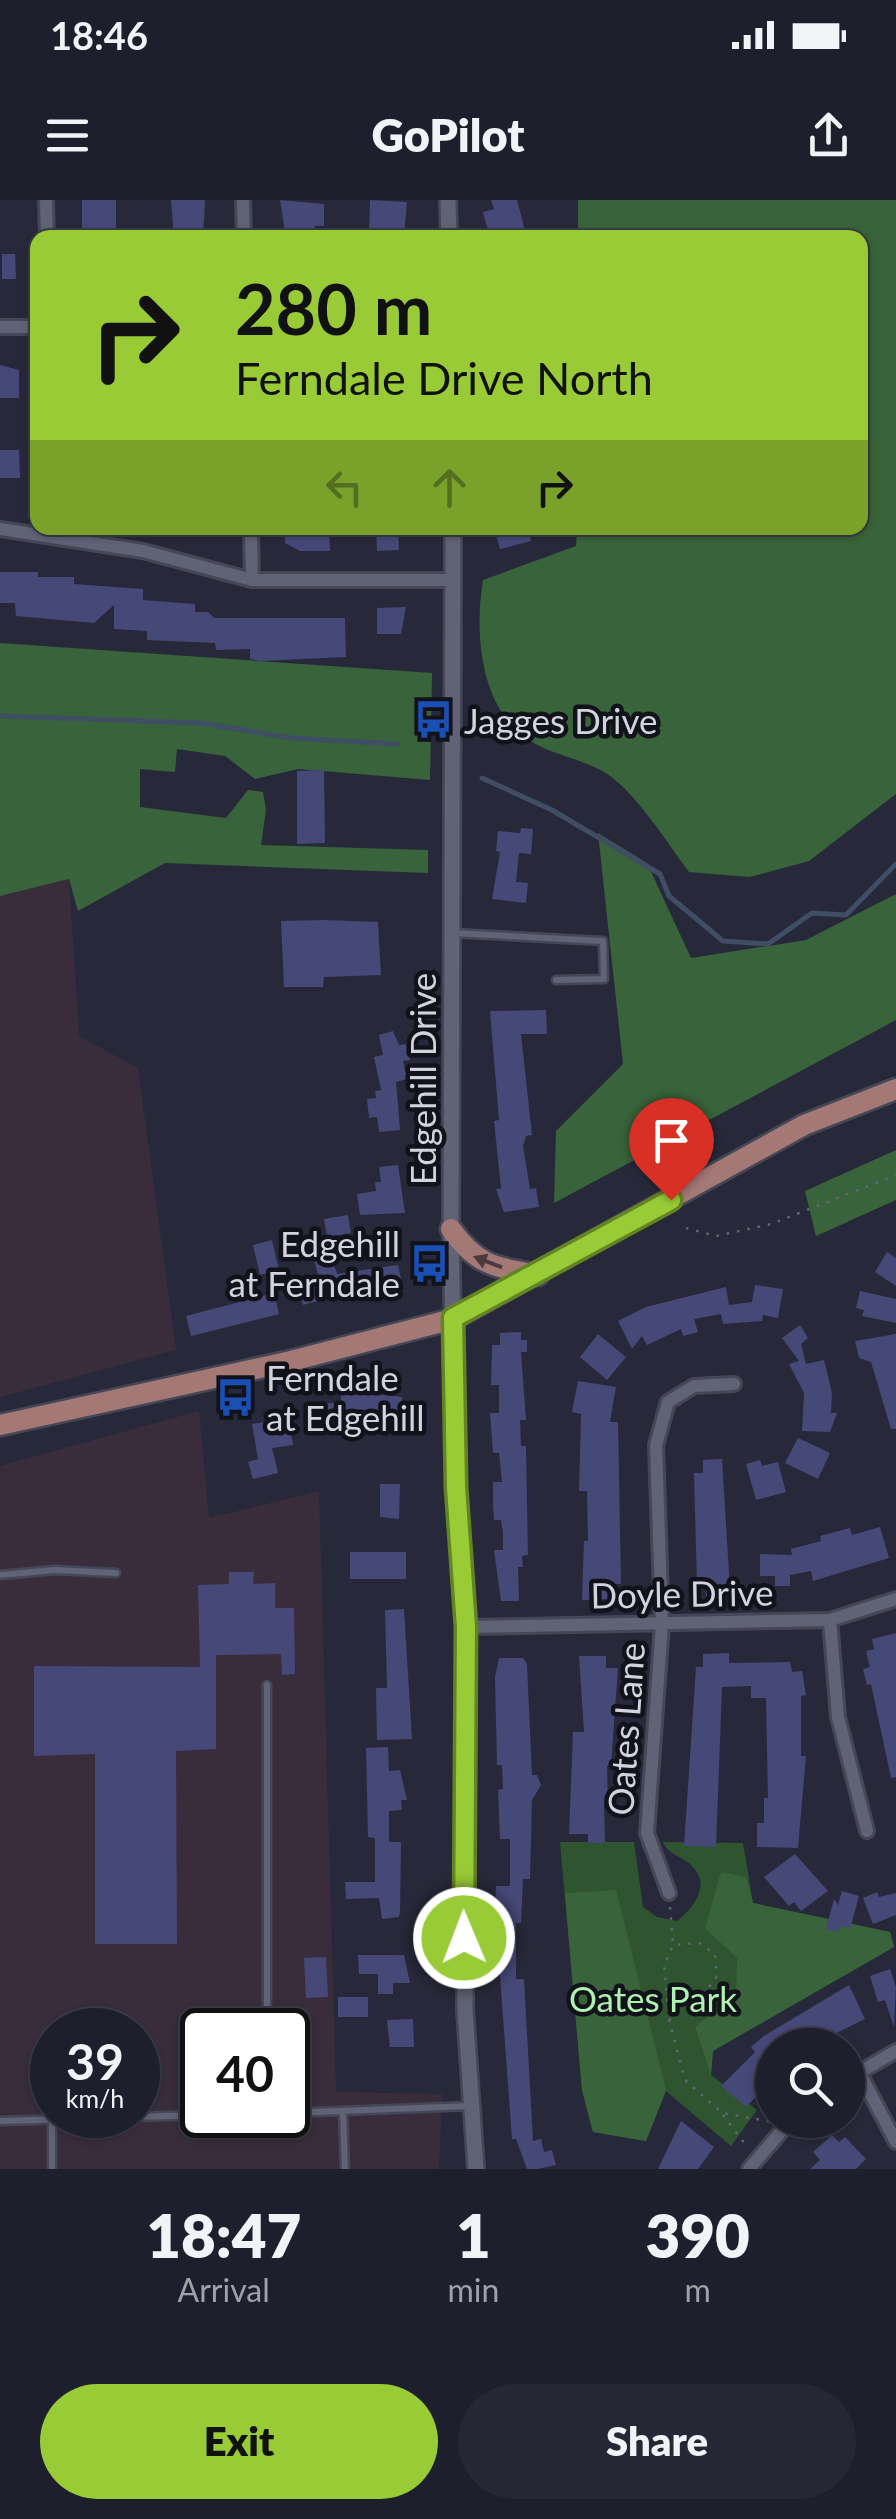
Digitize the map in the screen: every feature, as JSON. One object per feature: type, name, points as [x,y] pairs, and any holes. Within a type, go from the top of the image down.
[{"type":"main road","points":[[0,1424],[291,1361],[453,1318],[804,1125],[896,1089]]},
{"type":"main road","points":[[451,1229],[469,1255],[494,1266],[538,1274]]},
{"type":"street","points":[[46,200],[47,230]]},
{"type":"street","points":[[243,200],[244,230]]},
{"type":"street","points":[[448,200],[448,230]]},
{"type":"street","points":[[0,328],[30,327]]},
{"type":"street","points":[[0,529],[30,531]]},
{"type":"street","points":[[66,535],[252,580],[454,580]]},
{"type":"street","points":[[250,535],[252,580]]},
{"type":"street","name":"Edgehill Drive","points":[[453,535],[451,1229],[456,1487],[466,1627],[465,1991],[476,2169]]},
{"type":"street","name":"Oates Lane","points":[[669,1893],[647,1833],[662,1625],[656,1445],[668,1402],[694,1386],[734,1384]]},
{"type":"street","name":"Doyle Drive","points":[[466,1627],[830,1620],[896,1599]]},
{"type":"street","points":[[830,1620],[838,1717],[867,1831]]},
{"type":"street","points":[[865,2069],[896,2052]]},
{"type":"street","points":[[865,2094],[896,2142]]},
{"type":"street","points":[[752,2164],[775,2138]]},
{"type":"lane","points":[[452,933],[603,941],[604,979],[556,980]]},
{"type":"lane","points":[[0,1575],[55,1570],[116,1574]]},
{"type":"lane","points":[[267,1686],[267,2008]]},
{"type":"lane","points":[[310,2113],[472,2106]]},
{"type":"lane","points":[[343,2112],[345,2169]]},
{"type":"lane","points":[[0,2121],[30,2120]]},
{"type":"lane","points":[[52,2138],[52,2169]]},
{"type":"path","points":[[686,1228],[716,1236],[771,1224],[896,1175]]},
{"type":"path","points":[[669,1893],[673,1945],[664,1966],[669,2020],[685,2080],[722,2114],[752,2164]]},
{"type":"path","points":[[669,2020],[703,1995],[717,1976],[714,1954],[699,1943],[673,1945]]},
{"type":"path","points":[[722,2114],[755,2118]]},
{"type":"shaded area","points":[[69,879],[79,1036],[138,1068],[176,1350],[0,1397],[0,896]]},
{"type":"shaded area","points":[[199,1411],[209,1518],[319,1491],[336,2092],[442,2094],[439,2169],[0,2169],[0,1466]]},
{"type":"green space","points":[[578,200],[896,200],[896,794],[809,861],[750,877],[689,872],[640,806],[612,777],[532,742],[501,711],[485,670],[480,601],[483,580],[576,546],[577,535],[868,535],[868,230],[578,230]]},
{"type":"green space","points":[[0,643],[432,673],[430,780],[298,769],[255,779],[225,756],[177,749],[175,772],[140,769],[140,807],[226,818],[248,790],[263,792],[266,810],[261,845],[428,850],[428,873],[165,863],[78,911],[69,879],[0,896]]},
{"type":"green space","points":[[598,833],[647,863],[691,958],[806,940],[896,894],[896,1020],[554,1203],[556,1131],[623,1064]]},
{"type":"green space","points":[[896,1150],[896,1200],[816,1236],[805,1191]]},
{"type":"green space","name":"Oates Park","points":[[560,1842],[634,1842],[643,1907],[657,1917],[677,1921],[694,1904],[700,1882],[693,1867],[663,1842],[743,1843],[753,1903],[890,1932],[894,1947],[712,2051],[711,2075],[755,2108],[731,2146],[666,2091],[646,2141],[593,2132],[582,2090]]},
{"type":"green space","points":[[721,1872],[746,1877],[753,1903],[890,1932],[894,1947],[713,2051],[711,2075],[695,2027],[736,1996],[737,1958],[705,1928]]},
{"type":"green space","points":[[616,1890],[666,2090],[646,2141],[593,2132],[582,2090],[565,1893]]},
{"type":"building","points":[[82,200],[116,200],[116,230],[82,230]]},
{"type":"building","points":[[171,200],[205,200],[203,230],[173,230]]},
{"type":"building","points":[[280,200],[324,204],[324,226],[315,226],[315,230],[285,230]]},
{"type":"building","points":[[370,200],[407,202],[405,230],[369,230]]},
{"type":"building","points":[[491,200],[517,200],[525,230],[488,230],[483,212],[494,209]]},
{"type":"building","points":[[2,254],[15,254],[16,279],[2,279]]},
{"type":"building","points":[[0,365],[19,370],[19,398],[0,398]]},
{"type":"building","points":[[0,450],[19,450],[20,478],[0,478]]},
{"type":"building","points":[[285,535],[329,535],[330,551],[300,551],[285,543]]},
{"type":"building","points":[[376,535],[398,535],[399,550],[377,551]]},
{"type":"building","points":[[496,535],[530,535],[531,541],[500,549]]},
{"type":"building","points":[[0,572],[38,572],[38,577],[74,577],[74,584],[143,589],[143,600],[195,604],[195,612],[208,612],[214,618],[345,618],[346,657],[260,661],[250,659],[250,649],[216,650],[215,643],[147,640],[147,631],[114,629],[114,605],[94,623],[16,616],[15,603],[0,603]]},
{"type":"building","points":[[406,607],[401,634],[377,634],[377,608]]},
{"type":"building","points":[[324,770],[325,843],[297,844],[297,771]]},
{"type":"building","points":[[521,828],[533,829],[531,854],[519,853],[516,882],[528,883],[526,903],[492,899],[500,852],[496,851],[498,831],[520,833]]},
{"type":"building","points":[[281,921],[378,922],[381,975],[324,977],[323,987],[284,987]]},
{"type":"building","points":[[546,1010],[547,1034],[521,1034],[532,1135],[526,1136],[523,1146],[530,1189],[536,1188],[539,1207],[504,1212],[496,1189],[501,1188],[494,1121],[499,1120],[490,1011]]},
{"type":"building","points":[[393,1031],[399,1045],[406,1044],[410,1060],[403,1061],[407,1079],[396,1082],[400,1130],[379,1132],[377,1117],[369,1118],[367,1099],[376,1098],[375,1091],[381,1090],[374,1057],[383,1055],[379,1035]]},
{"type":"building","points":[[398,1165],[405,1213],[360,1215],[357,1194],[376,1191],[375,1182],[381,1182],[379,1167]]},
{"type":"building","points":[[348,1215],[351,1233],[327,1237],[324,1219]]},
{"type":"building","points":[[326,1238],[337,1274],[398,1265],[402,1283],[385,1283],[303,1305],[298,1287],[320,1281],[309,1243]]},
{"type":"building","points":[[272,1240],[279,1270],[260,1275],[253,1245]]},
{"type":"building","points":[[887,1252],[896,1258],[896,1286],[875,1272]]},
{"type":"building","points":[[755,1285],[783,1289],[778,1318],[763,1315],[762,1321],[723,1324],[721,1314],[694,1319],[698,1332],[683,1336],[681,1329],[647,1345],[642,1336],[632,1349],[618,1321],[646,1307],[726,1287],[729,1305],[752,1302]]},
{"type":"building","points":[[860,1291],[896,1299],[896,1323],[862,1316],[864,1310],[856,1308]]},
{"type":"building","points":[[274,1293],[279,1314],[191,1336],[186,1316]]},
{"type":"building","points":[[800,1325],[808,1338],[801,1344],[806,1364],[824,1360],[832,1393],[831,1413],[837,1413],[830,1432],[802,1431],[804,1393],[789,1364],[799,1361],[782,1338]]},
{"type":"building","points":[[521,1332],[521,1340],[527,1340],[527,1352],[521,1352],[526,1420],[520,1420],[521,1446],[526,1446],[528,1555],[522,1556],[523,1567],[518,1567],[519,1601],[501,1601],[494,1550],[503,1550],[503,1533],[501,1520],[494,1520],[493,1482],[502,1482],[499,1453],[493,1453],[490,1413],[499,1413],[499,1385],[491,1385],[492,1345],[500,1345],[500,1333]]},
{"type":"building","points":[[598,1334],[626,1357],[607,1380],[580,1357]]},
{"type":"building","points":[[896,1334],[896,1429],[891,1429],[871,1362],[859,1358],[855,1341]]},
{"type":"building","points":[[578,1381],[616,1387],[610,1422],[618,1422],[621,1584],[614,1584],[614,1599],[582,1600],[584,1541],[588,1541],[587,1491],[579,1491],[581,1414],[572,1412]]},
{"type":"building","points":[[341,1395],[402,1397],[402,1421],[395,1421],[395,1432],[383,1432],[383,1415],[337,1416],[337,1424],[306,1425],[306,1403],[341,1403]]},
{"type":"building","points":[[289,1418],[293,1445],[272,1448],[278,1473],[253,1479],[248,1462],[258,1459],[252,1424]]},
{"type":"building","points":[[798,1438],[830,1453],[818,1479],[785,1463]]},
{"type":"building","points":[[722,1459],[730,1589],[725,1588],[725,1597],[706,1597],[706,1584],[697,1584],[694,1473],[703,1473],[703,1460]]},
{"type":"building","points":[[760,1460],[762,1466],[778,1462],[786,1492],[756,1500],[746,1464]]},
{"type":"building","points":[[380,1484],[400,1484],[399,1519],[380,1517]]},
{"type":"building","points":[[880,1527],[889,1558],[813,1581],[811,1571],[790,1575],[790,1586],[775,1586],[775,1576],[760,1576],[760,1554],[792,1555],[791,1549],[821,1541],[820,1536],[850,1528],[852,1535]]},
{"type":"building","points":[[350,1552],[406,1552],[406,1579],[350,1579]]},
{"type":"building","points":[[229,1572],[254,1572],[253,1584],[275,1583],[275,1608],[294,1608],[295,1674],[282,1675],[281,1654],[216,1655],[216,1749],[176,1751],[177,1944],[95,1944],[95,1754],[34,1756],[34,1666],[200,1667],[198,1585],[229,1584]]},
{"type":"building","points":[[404,1609],[412,1739],[377,1740],[376,1688],[387,1688],[385,1610]]},
{"type":"building","points":[[896,1633],[896,1777],[891,1778],[871,1684],[867,1685],[863,1669],[870,1667],[866,1651],[874,1649],[872,1639]]},
{"type":"building","points":[[729,1653],[729,1663],[790,1662],[792,1672],[802,1671],[806,1695],[801,1696],[801,1756],[806,1756],[798,1848],[757,1847],[757,1823],[764,1823],[764,1798],[768,1798],[766,1698],[751,1698],[751,1686],[722,1687],[716,1847],[684,1846],[696,1667],[703,1667],[703,1654]]},
{"type":"building","points":[[579,1656],[606,1656],[606,1668],[618,1668],[611,1766],[607,1766],[608,1804],[604,1804],[605,1843],[588,1843],[588,1834],[569,1834],[573,1732],[584,1732]]},
{"type":"building","points":[[499,1658],[523,1658],[527,1664],[532,1775],[537,1775],[541,1785],[532,1800],[530,1879],[523,1879],[521,1923],[516,1923],[516,1979],[524,1979],[533,2141],[541,2139],[544,2152],[552,2150],[556,2165],[538,2169],[527,2169],[516,2139],[512,2139],[495,1908],[496,1886],[510,1886],[510,1839],[500,1839],[498,1790],[503,1789],[502,1765],[497,1765],[495,1677]]},
{"type":"building","points":[[388,1747],[389,1771],[400,1770],[407,1800],[401,1800],[402,1810],[389,1811],[389,1842],[401,1842],[399,1917],[382,1919],[379,1898],[346,1899],[345,1882],[375,1882],[375,1838],[368,1837],[366,1748]]},
{"type":"building","points":[[795,1854],[828,1891],[801,1911],[794,1902],[789,1906],[764,1877]]},
{"type":"building","points":[[842,1891],[859,1896],[850,1929],[826,1929],[834,1899],[838,1905]]},
{"type":"building","points":[[877,1892],[879,1897],[896,1893],[896,1915],[873,1924],[863,1898]]},
{"type":"building","points":[[358,1955],[404,1955],[410,1983],[393,1983],[393,1994],[378,1994],[378,1974],[359,1974]]},
{"type":"building","points":[[326,1957],[328,1997],[306,1998],[304,1958]]},
{"type":"building","points":[[890,1969],[896,1987],[894,2027],[885,2000],[878,2002],[870,1976]]},
{"type":"building","points":[[849,1985],[865,2019],[847,2028],[777,2028]]},
{"type":"building","points":[[338,1997],[368,1997],[368,2017],[338,2017]]},
{"type":"building","points":[[413,2019],[414,2047],[390,2047],[387,2020]]},
{"type":"building","points":[[755,2052],[755,2098],[746,2107],[721,2086]]},
{"type":"building","points":[[681,2121],[714,2147],[698,2169],[658,2169]]},
{"type":"building","points":[[829,2138],[839,2142],[846,2138],[866,2159],[856,2169],[810,2169],[820,2160],[813,2152]]},
{"type":"waterway","points":[[0,716],[202,723],[291,738],[398,744]]},
{"type":"waterway","points":[[482,778],[552,810],[660,874],[669,896],[723,941],[768,944],[812,913],[846,915],[896,864]]},
{"type":"place","name":"Jagges Drive","points":[[434,720]]},
{"type":"place","name":"Edgehill at Ferndale","points":[[430,1263]]},
{"type":"place","name":"Ferndale at Edgehill","points":[[236,1397]]},
{"type":"route","points":[[464,1938],[462,1722],[466,1627],[456,1487],[453,1318],[671,1200]]}]
